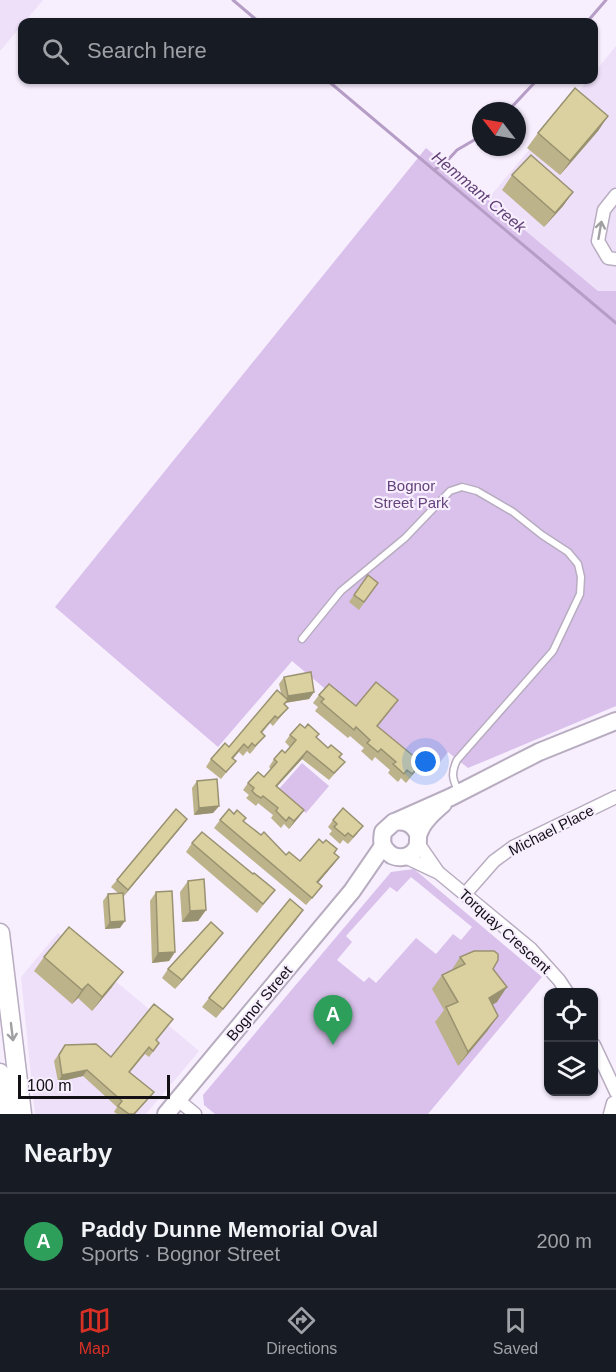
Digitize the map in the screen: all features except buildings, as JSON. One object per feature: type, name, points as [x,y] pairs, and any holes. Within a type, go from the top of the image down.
[{"type":"main road","points":[[0,933],[22,1114]]},
{"type":"main road","points":[[0,1074],[5,1114]]},
{"type":"street","points":[[616,195],[604,210],[598,242],[608,258],[616,259]]},
{"type":"street","name":"Bognor Street","points":[[166,1114],[352,891],[383,846],[383,832],[388,825],[539,752],[616,721]]},
{"type":"street","name":"Bognor Street","points":[[352,891],[376,871],[414,852],[430,817],[455,794]]},
{"type":"street","name":"Michael Place","points":[[465,894],[494,861],[513,847],[616,797]]},
{"type":"street","points":[[397,821],[412,825],[418,839]]},
{"type":"street","name":"Torquay Crescent","points":[[418,839],[439,873]]},
{"type":"street","points":[[383,846],[387,853],[401,857]]},
{"type":"street","name":"Torquay Crescent","points":[[401,857],[439,873],[531,949],[560,980],[564,988]]},
{"type":"street","points":[[598,1054],[616,1092]]},
{"type":"street","points":[[178,1100],[195,1114]]},
{"type":"street","points":[[610,1114],[613,1103],[616,1102]]},
{"type":"lane","points":[[302,639],[341,591],[405,538],[450,491],[462,487],[477,491],[513,512],[568,552],[578,564],[581,577],[580,594],[561,638],[553,651],[457,760],[452,770],[455,794]]},
{"type":"shaded area","points":[[0,0],[43,0],[28,18],[18,18],[18,30],[0,51]]},
{"type":"shaded area","points":[[616,46],[616,291],[598,291],[487,200],[585,84],[598,84],[598,68]]},
{"type":"shaded area","points":[[58,933],[199,1051],[146,1114],[35,1114],[21,977]]},
{"type":"green space","name":"Bognor Street Park","points":[[426,148],[598,291],[616,291],[616,706],[468,768],[448,752],[429,776],[292,661],[218,747],[55,607]]},
{"type":"green space","points":[[302,763],[329,786],[306,813],[279,789]]},
{"type":"green space","points":[[414,869],[542,977],[428,1114],[215,1114],[204,1105],[203,1095],[391,872]],"holes":[[[411,877],[472,927],[461,940],[453,934],[436,954],[416,938],[376,983],[369,977],[364,982],[337,960],[352,942],[346,936],[390,887],[397,892]]]},
{"type":"waterway","name":"Hemmant Creek","points":[[233,0],[254,18]]},
{"type":"waterway","points":[[590,18],[606,0]]},
{"type":"waterway","name":"Hemmant Creek","points":[[332,84],[616,323]]},
{"type":"waterway","points":[[516,102],[533,84]]},
{"type":"waterway","points":[[434,170],[446,162],[457,150],[472,141]]},
{"type":"place","name":"Paddy Dunne Memorial Oval","points":[[333,1045]]}]
